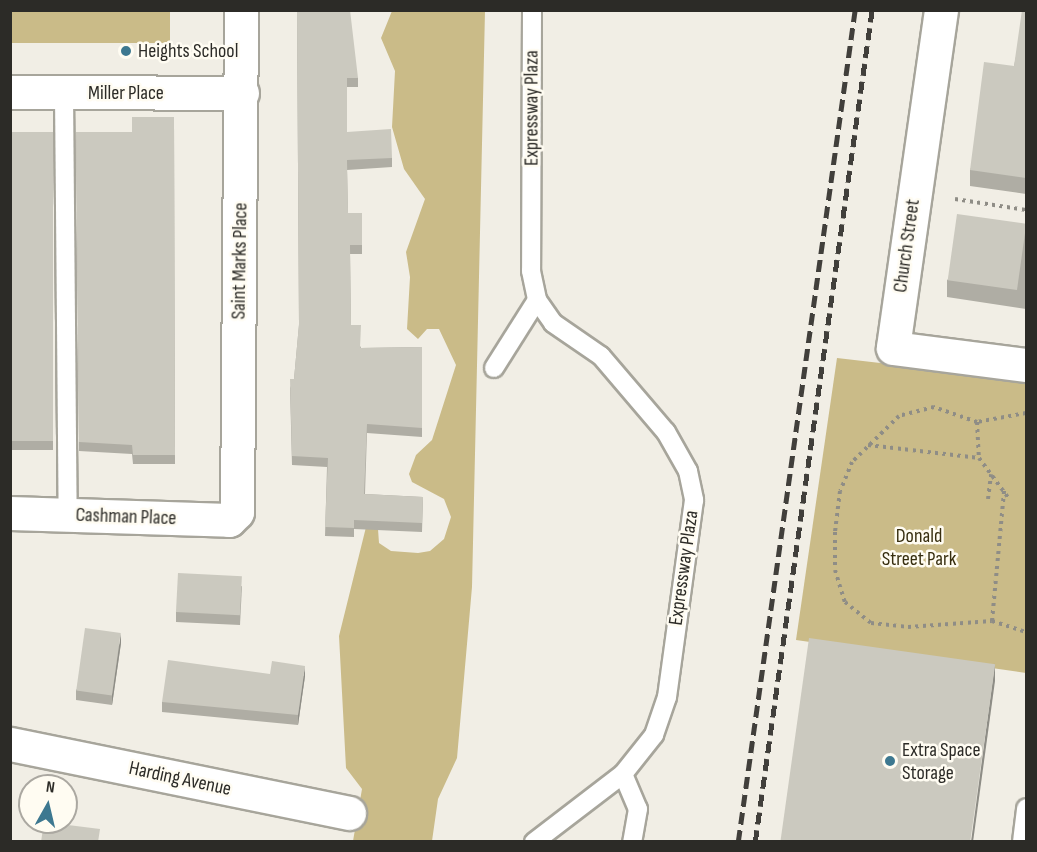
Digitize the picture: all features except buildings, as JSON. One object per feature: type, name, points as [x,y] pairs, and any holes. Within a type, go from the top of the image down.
[{"type":"street","name":"Saint Marks Place","points":[[237,512],[241,10]]},
{"type":"street","name":"Church Street","points":[[941,10],[893,348],[1026,365]]},
{"type":"street","name":"Miller Place","points":[[10,92],[242,93]]},
{"type":"street","name":"Cashman Place","points":[[10,513],[229,520],[237,512]]},
{"type":"street","name":"Harding Avenue","points":[[10,744],[348,813]]},
{"type":"lane","name":"Expressway Plaza","points":[[532,10],[531,271],[537,300],[553,323],[601,356],[666,432],[688,471],[694,500],[667,697],[654,735],[623,774],[534,842]]},
{"type":"lane","points":[[64,93],[68,515]]},
{"type":"lane","points":[[494,368],[537,300]]},
{"type":"lane","points":[[623,774],[638,809],[632,842]]},
{"type":"lane","points":[[1022,842],[1026,808]]},
{"type":"path","points":[[955,199],[1026,210]]},
{"type":"path","points":[[1026,413],[977,422],[952,410],[918,408],[899,416],[852,462],[840,491],[835,570],[845,602],[884,628],[992,621],[1026,632]]},
{"type":"path","points":[[977,422],[979,458],[1010,500]]},
{"type":"path","points":[[868,445],[979,458]]},
{"type":"path","points":[[988,499],[991,473]]},
{"type":"path","points":[[992,621],[1004,491]]},
{"type":"green space","points":[[10,11],[170,11],[170,43],[10,43]]},
{"type":"green space","points":[[392,11],[485,11],[472,587],[457,758],[438,799],[432,841],[353,841],[362,789],[346,768],[339,636],[369,515],[377,515],[379,543],[391,551],[418,553],[430,551],[444,539],[451,517],[444,499],[412,482],[409,474],[416,455],[432,440],[456,365],[439,329],[427,329],[418,339],[407,329],[410,277],[406,252],[425,199],[404,169],[392,127],[395,71],[381,38]]},
{"type":"green space","name":"Donald Street Park","points":[[837,358],[1026,380],[1026,673],[796,640]]},
{"type":"railway","points":[[738,842],[855,10]]},
{"type":"railway","points":[[755,842],[872,10]]},
{"type":"place","name":"Heights School","points":[[126,51]]},
{"type":"place","name":"Extra Space Storage","points":[[890,761]]}]
